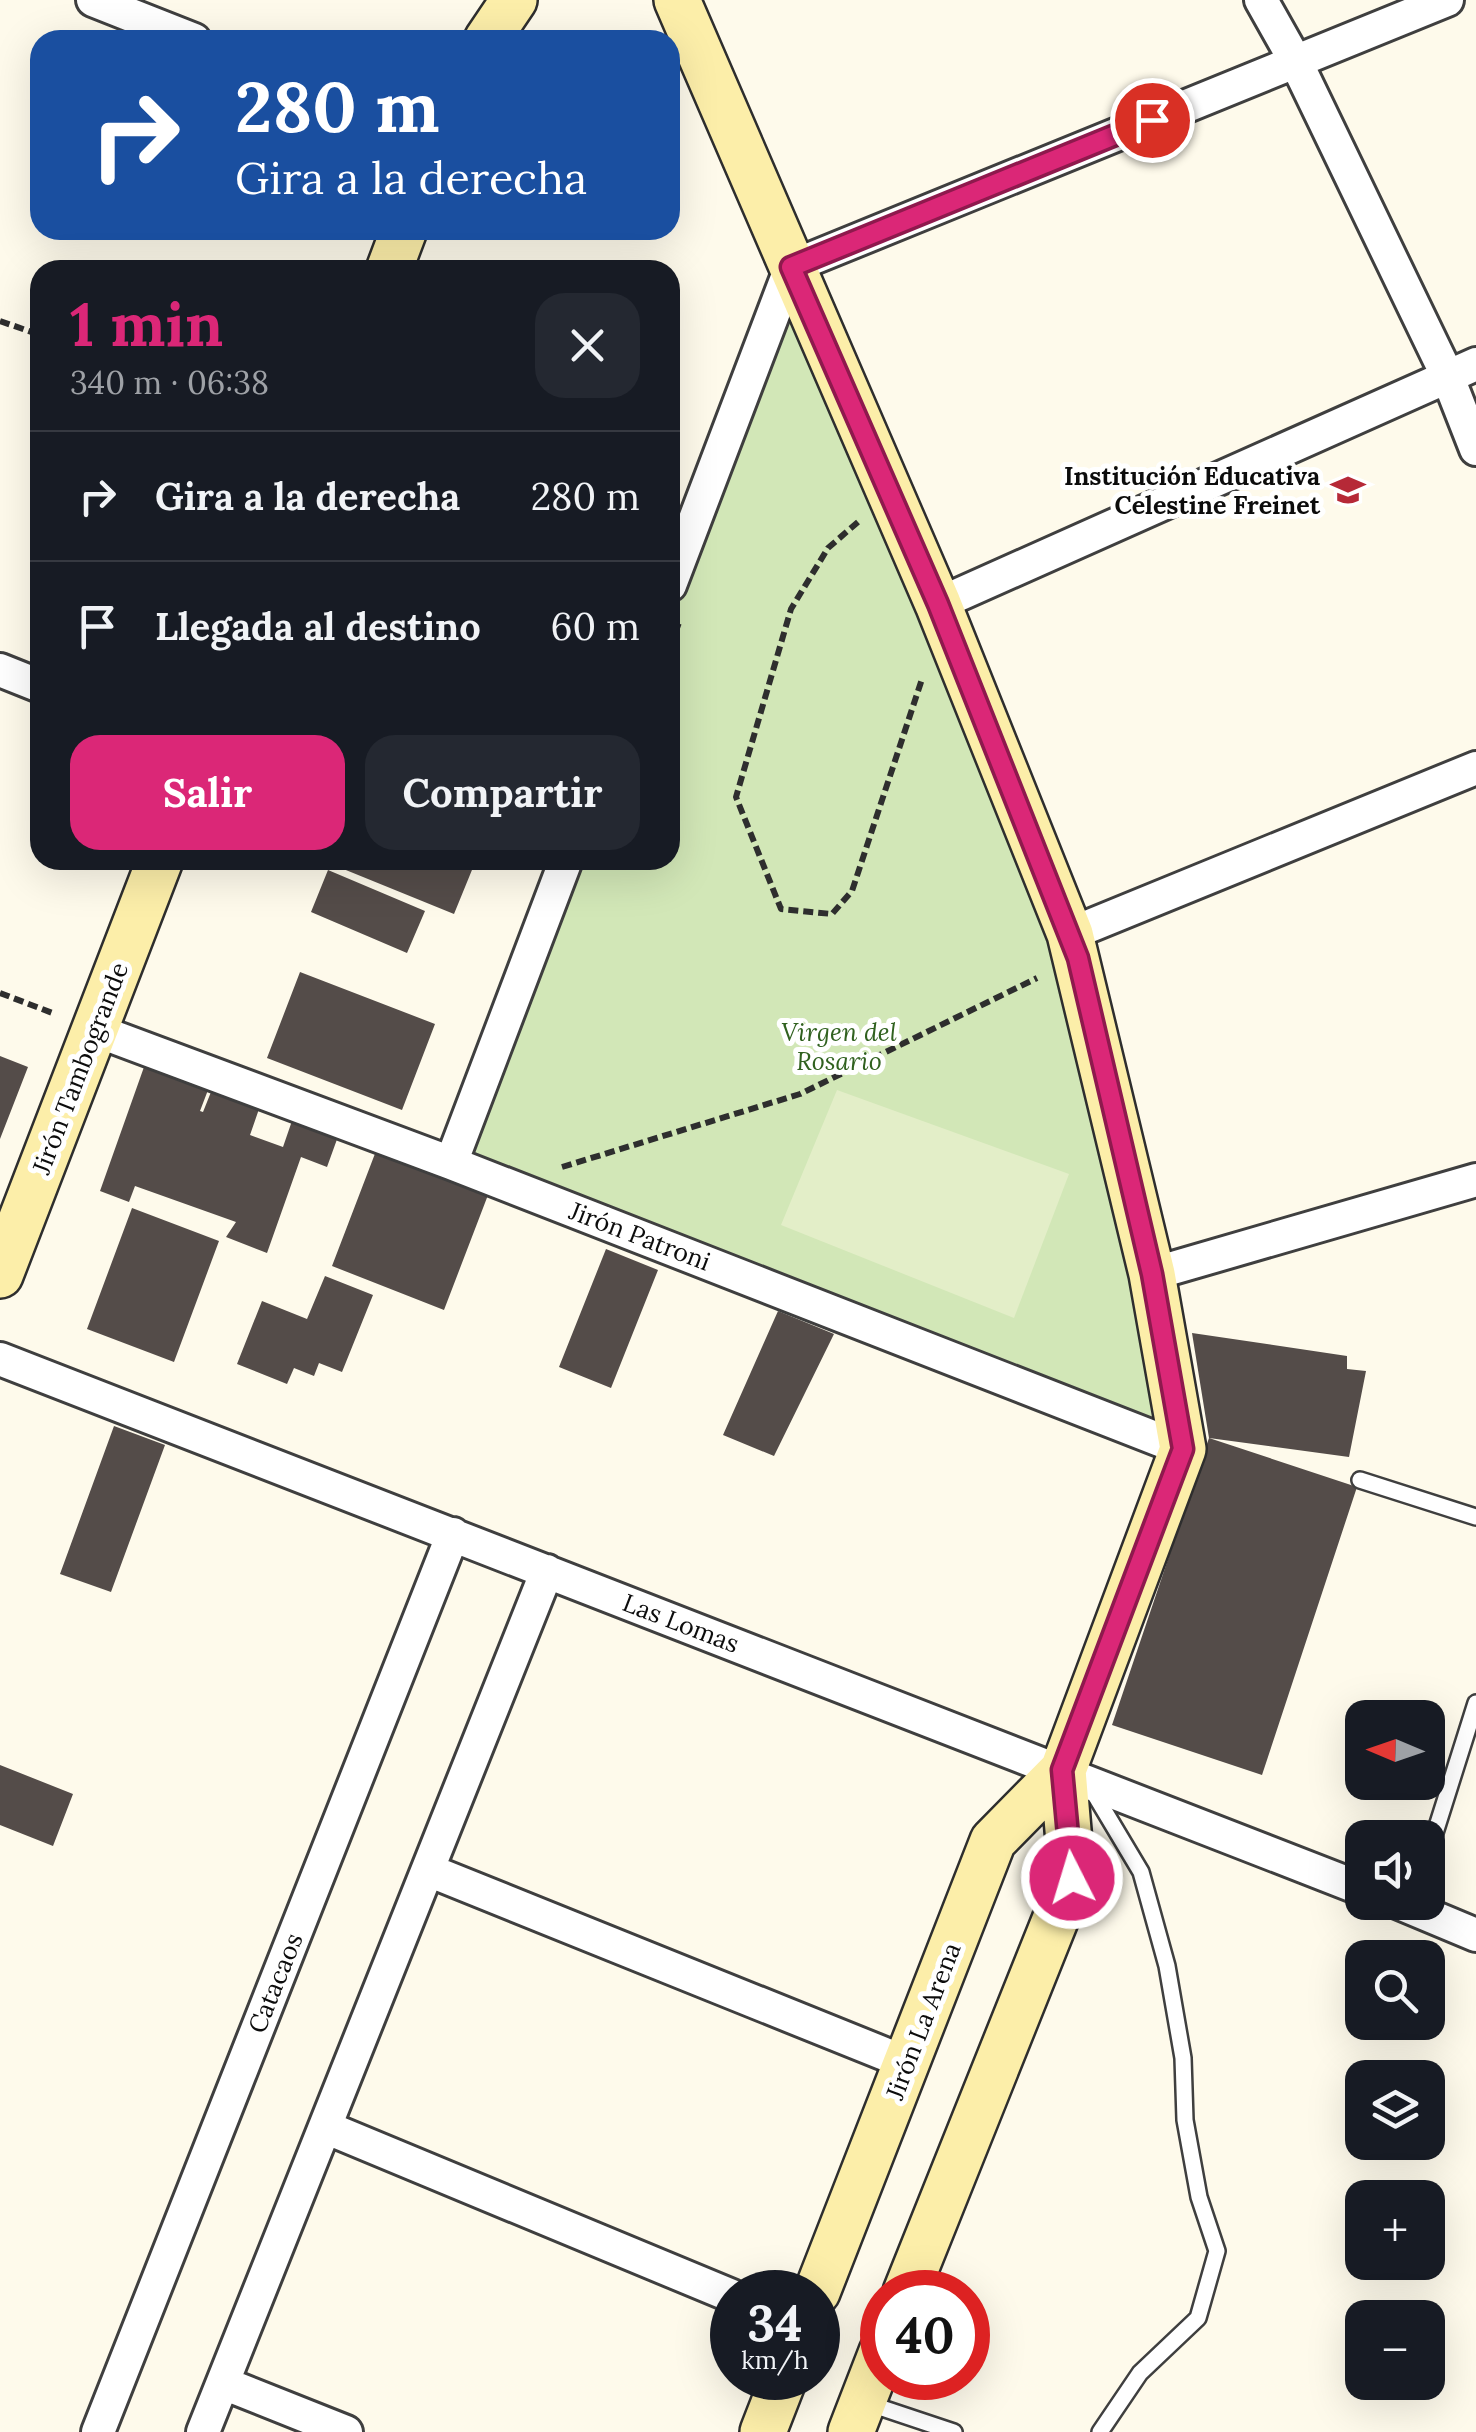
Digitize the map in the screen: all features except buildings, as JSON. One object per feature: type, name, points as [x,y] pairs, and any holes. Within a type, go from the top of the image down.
[{"type":"street","points":[[92,0],[168,30]]},
{"type":"street","points":[[494,30],[514,0]]},
{"type":"street","points":[[677,0],[938,604],[1074,946],[1152,1274],[1183,1449]]},
{"type":"street","points":[[1262,0],[1462,370],[1476,448]]},
{"type":"street","points":[[680,589],[791,267],[1447,0]]},
{"type":"street","points":[[680,84],[719,103]]},
{"type":"street","points":[[938,604],[1462,370]]},
{"type":"street","points":[[0,670],[30,682]]},
{"type":"street","points":[[1074,946],[1476,768]]},
{"type":"street","name":"Jirón Tambogrande","points":[[0,1275],[156,870]]},
{"type":"street","points":[[451,1163],[562,870]]},
{"type":"street","name":"Jirón Patroni","points":[[95,1030],[451,1163],[1183,1449]]},
{"type":"street","points":[[1152,1274],[1476,1180]]},
{"type":"street","name":"Las Lomas","points":[[0,1359],[1345,1882]]},
{"type":"street","name":"Jirón La Arena","points":[[915,2270],[1072,1878],[1074,1774],[1183,1449]]},
{"type":"street","name":"Catacaos","points":[[98,2432],[453,1534]]},
{"type":"street","points":[[203,2432],[548,1572]]},
{"type":"street","name":"Jirón La Arena","points":[[825,2270],[993,1841],[1074,1774]]},
{"type":"street","points":[[428,1870],[907,2063]]},
{"type":"street","points":[[1442,1920],[1476,1935]]},
{"type":"street","points":[[325,2127],[710,2287]]},
{"type":"street","points":[[223,2383],[346,2432]]},
{"type":"street","points":[[763,2432],[775,2400]]},
{"type":"lane","points":[[1360,1480],[1476,1517]]},
{"type":"lane","points":[[1439,1820],[1476,1702]]},
{"type":"lane","points":[[1074,1774],[1141,1872],[1167,1966],[1183,2058],[1185,2120],[1199,2197],[1216,2251],[1198,2318],[1140,2373],[1100,2432]]},
{"type":"lane","points":[[857,2417],[954,2432]]},
{"type":"path","points":[[0,320],[30,332]]},
{"type":"path","points":[[872,510],[828,548],[791,609],[736,797],[781,909],[832,914],[852,891],[926,668]]},
{"type":"path","points":[[558,1168],[800,1094],[1074,946]]},
{"type":"path","points":[[0,993],[95,1030]]},
{"type":"green space","name":"Virgen del Rosario","points":[[791,267],[1070,934],[1183,1449],[451,1163],[562,870],[680,870],[680,560]]},
{"type":"green space","points":[[837,1090],[1069,1174],[1014,1318],[781,1225]]},
{"type":"place","name":"Institución Educativa Celestine Freinet","points":[[1348,490]]},
{"type":"route","points":[[1072,1878],[1062,1770],[1183,1449],[1152,1274],[1078,958],[938,604],[791,267],[1152,120]]}]
